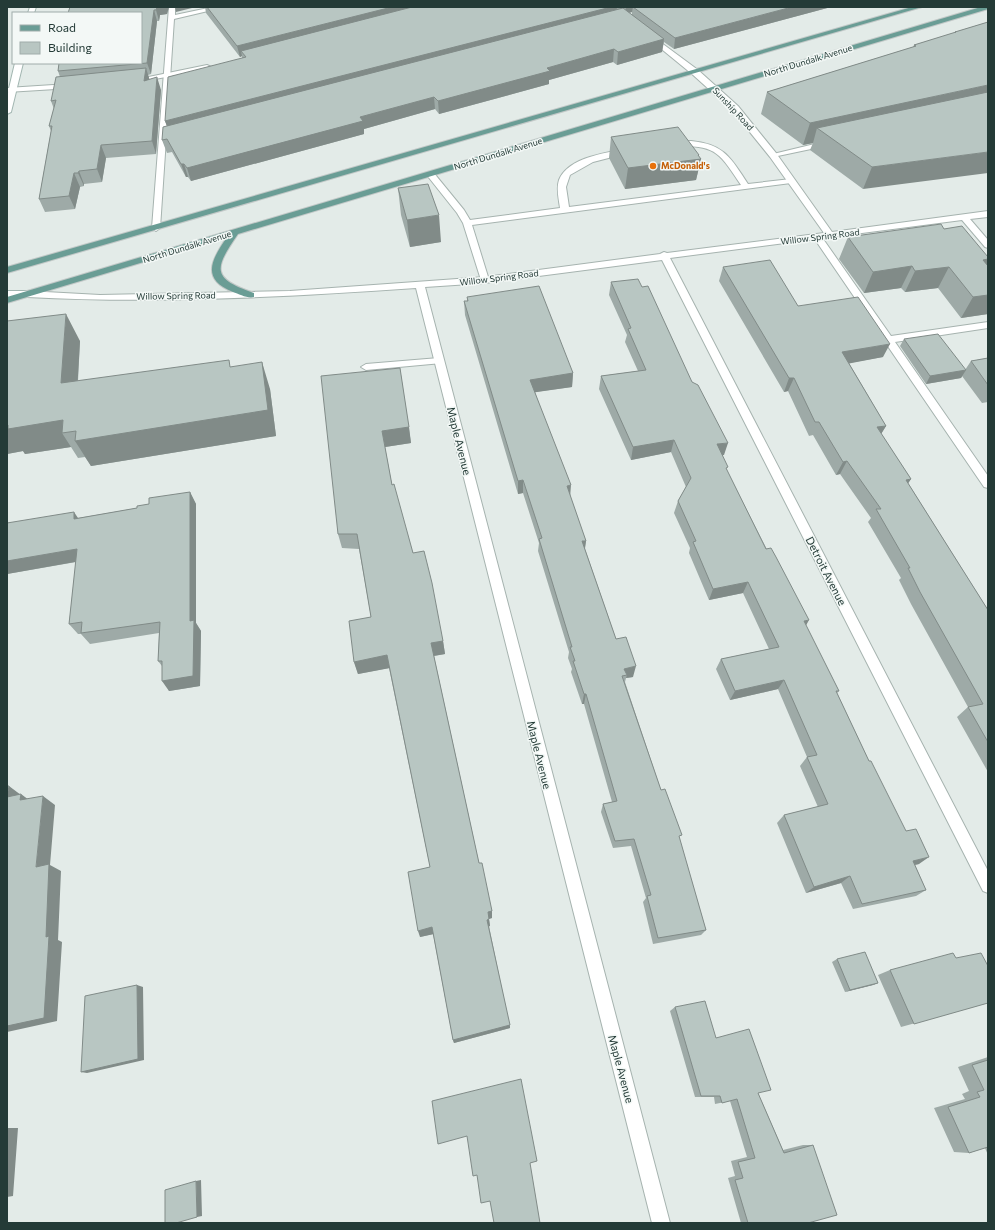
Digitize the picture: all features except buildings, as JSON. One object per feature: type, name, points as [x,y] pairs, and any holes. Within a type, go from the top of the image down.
[{"type":"main road","name":"North Dundalk Avenue","points":[[7,270],[919,7]]},
{"type":"main road","name":"North Dundalk Avenue","points":[[7,300],[988,7]]},
{"type":"main road","points":[[235,232],[220,254],[215,266],[215,274],[220,282],[230,289],[251,295]]},
{"type":"street","points":[[156,228],[166,137],[172,7]]},
{"type":"street","points":[[171,18],[222,7]]},
{"type":"street","name":"Sunship Road","points":[[644,32],[695,72],[735,108],[773,155],[831,236]]},
{"type":"street","points":[[7,112],[10,90],[19,64]]},
{"type":"street","points":[[128,81],[213,66]]},
{"type":"street","points":[[10,90],[80,86]]},
{"type":"street","points":[[773,155],[835,142]]},
{"type":"street","points":[[666,145],[690,143],[715,147],[722,152],[746,187]]},
{"type":"street","points":[[565,211],[562,181],[567,172],[580,165],[607,155],[636,150]]},
{"type":"street","points":[[430,174],[462,212],[467,223],[485,280]]},
{"type":"street","points":[[467,223],[791,181]]},
{"type":"street","name":"Willow Spring Road","points":[[7,294],[100,298],[251,295],[420,286],[485,280],[664,256],[818,238],[988,214]]},
{"type":"street","points":[[965,218],[988,245]]},
{"type":"street","points":[[818,238],[988,484]]},
{"type":"street","name":"Detroit Avenue","points":[[664,256],[988,886]]},
{"type":"street","name":"Maple Avenue","points":[[420,286],[661,1223]]},
{"type":"street","points":[[889,340],[988,325]]},
{"type":"street","points":[[366,367],[439,361]]},
{"type":"place","name":"McDonald's","points":[[653,166]]}]
